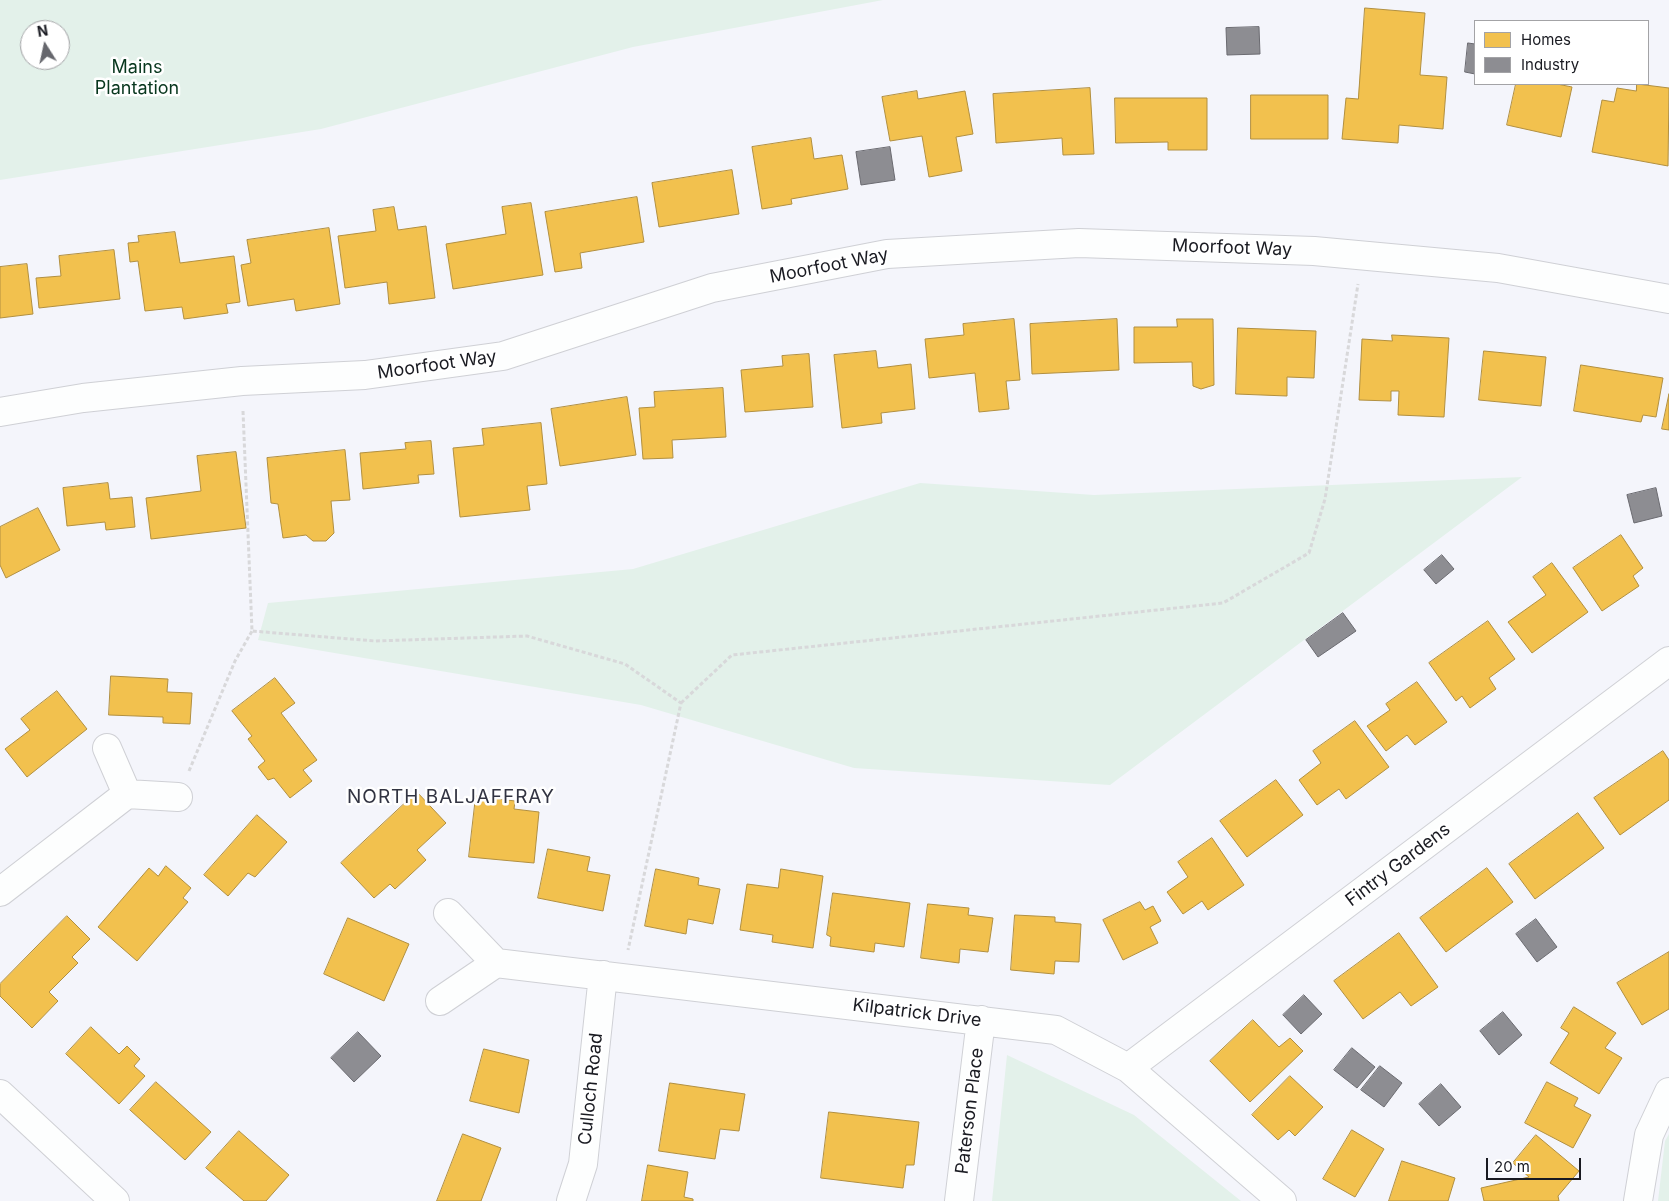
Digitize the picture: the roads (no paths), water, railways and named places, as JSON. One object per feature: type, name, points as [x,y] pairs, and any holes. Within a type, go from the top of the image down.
[{"type":"street","name":"Moorfoot Way","points":[[0,412],[83,398],[242,381],[365,375],[503,356],[712,288],[887,254],[1079,243],[1314,251],[1498,268],[1669,299]]},
{"type":"street","name":"Fintry Gardens","points":[[1128,1068],[1669,661]]},
{"type":"street","points":[[107,748],[127,794]]},
{"type":"street","points":[[0,892],[127,794],[178,797]]},
{"type":"street","points":[[440,1001],[496,962],[448,913]]},
{"type":"street","name":"Kilpatrick Drive","points":[[496,962],[1056,1030],[1128,1068],[1282,1201]]},
{"type":"street","name":"Culloch Road","points":[[570,1201],[584,1164],[613,976]]},
{"type":"street","name":"Paterson Place","points":[[959,1201],[981,1020]]},
{"type":"street","points":[[1638,1201],[1649,1135],[1669,1092]]},
{"type":"street","points":[[3,1103],[115,1201]]},
{"type":"district","name":"NORTH BALJAFFRAY","points":[[451,797]]},
{"type":"park label","name":"Mains Plantation","points":[[137,78]]}]
